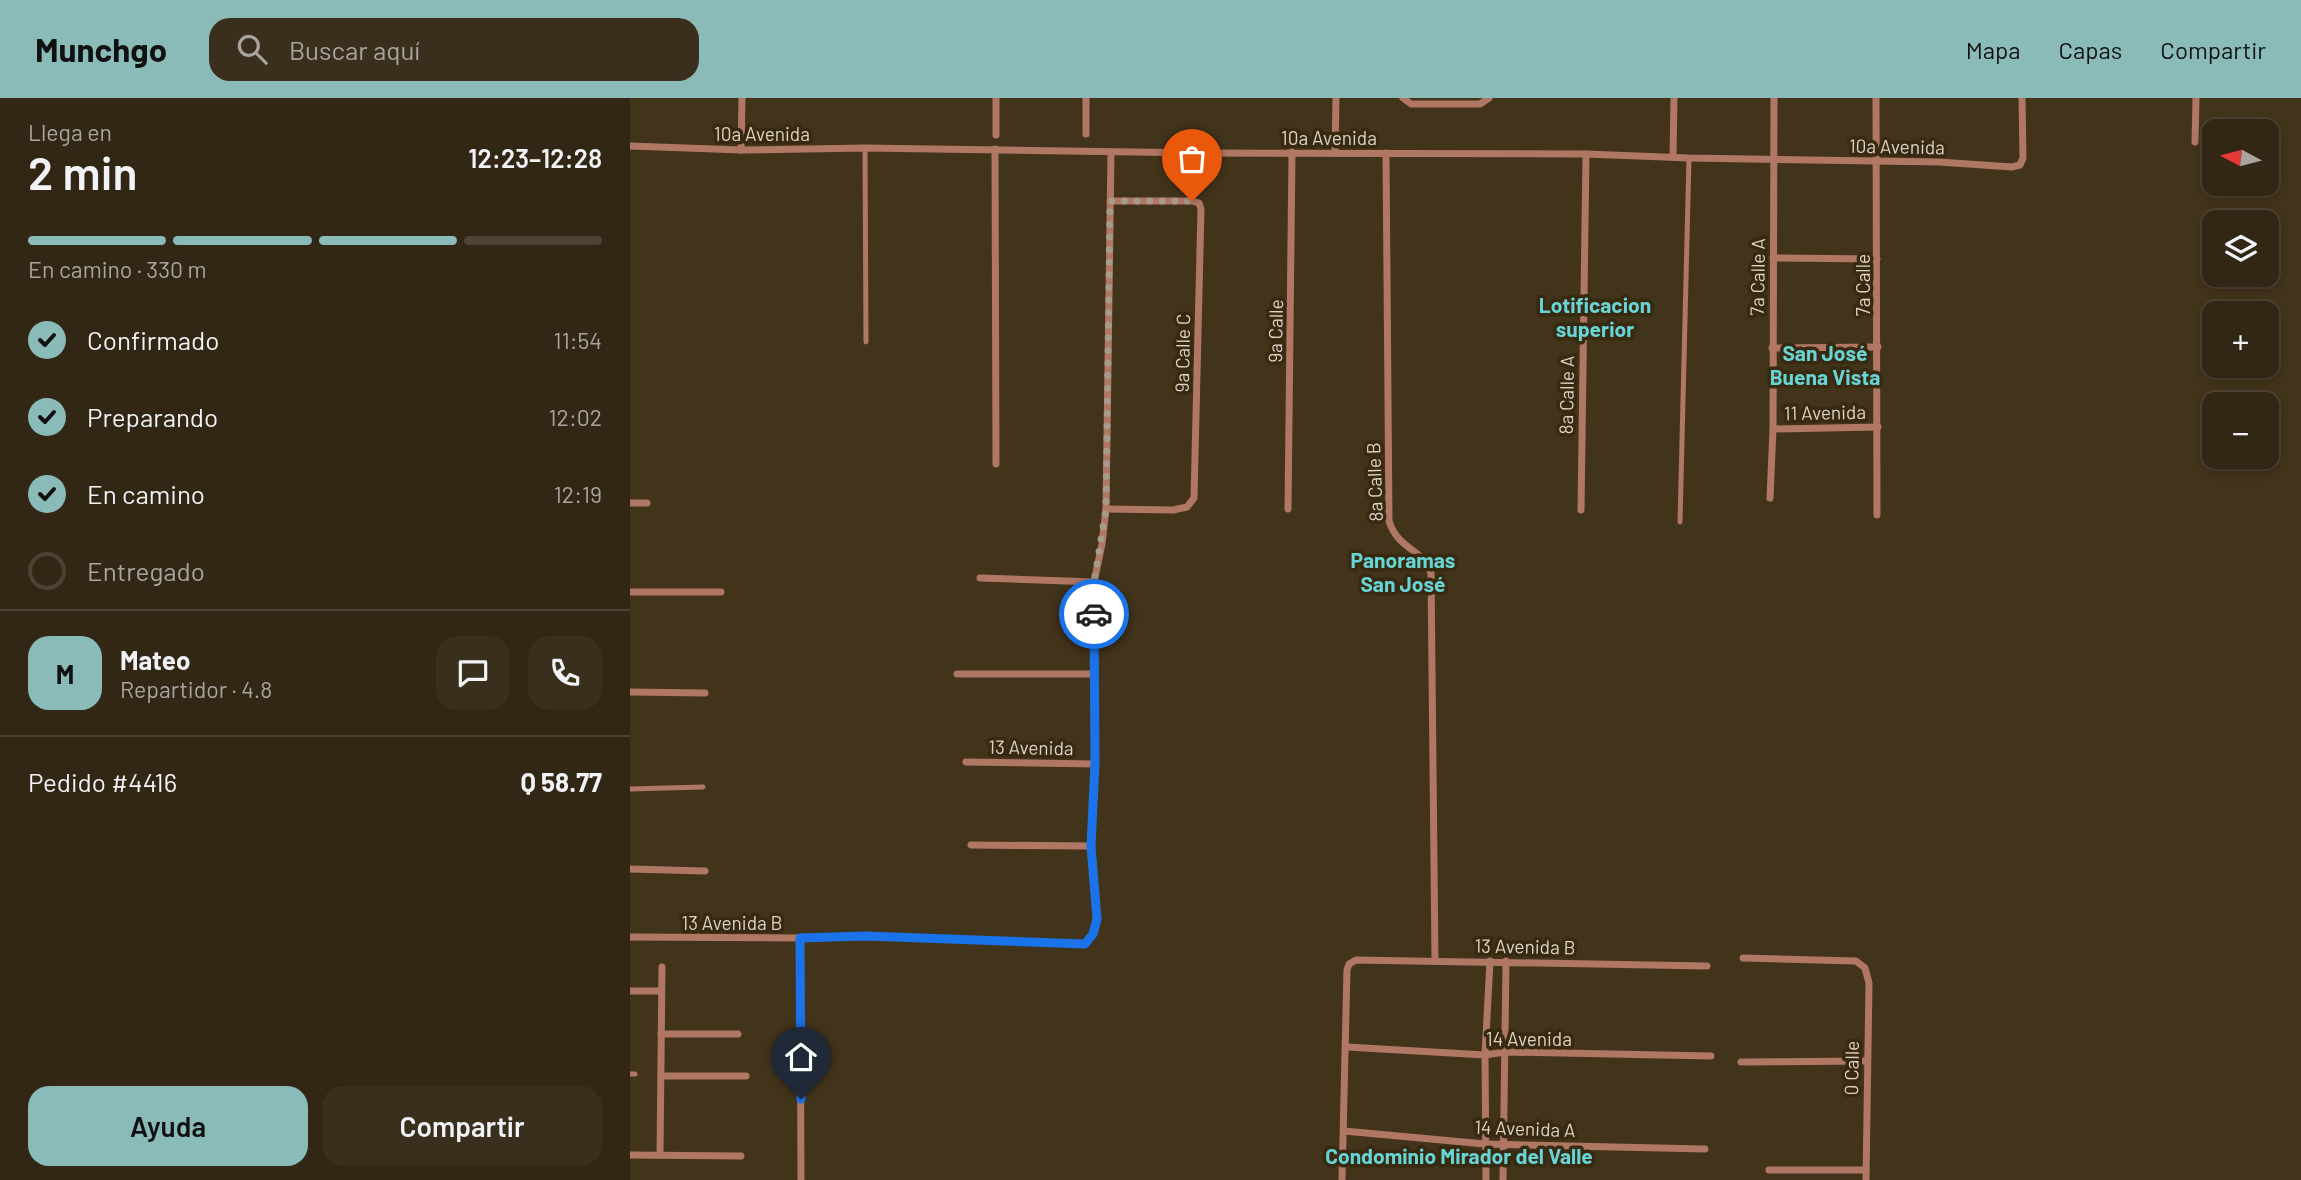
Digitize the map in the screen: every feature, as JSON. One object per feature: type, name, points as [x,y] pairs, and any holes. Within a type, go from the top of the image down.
[{"type":"street","points":[[741,98],[741,150]]},
{"type":"street","points":[[996,98],[996,135]]},
{"type":"street","points":[[1086,98],[1086,134]]},
{"type":"street","points":[[1335,152],[1336,98]]},
{"type":"street","points":[[1404,98],[1411,104],[1480,104],[1489,98]]},
{"type":"street","points":[[1673,157],[1674,98]]},
{"type":"street","name":"7a Calle A","points":[[1770,498],[1773,429],[1774,98]]},
{"type":"street","name":"7a Calle","points":[[1876,98],[1877,515]]},
{"type":"street","name":"10a Avenida","points":[[630,146],[741,150],[866,148],[1586,154],[1939,162],[2012,167],[2020,165],[2022,158],[2022,98]]},
{"type":"street","points":[[2196,98],[2196,142]]},
{"type":"street","points":[[995,149],[996,464]]},
{"type":"street","points":[[971,845],[1091,846],[1095,764],[1094,582],[1106,509],[1111,152]]},
{"type":"street","name":"9a Calle","points":[[1289,509],[1292,152]]},
{"type":"street","name":"8a Calle B","points":[[1386,153],[1389,521],[1396,538],[1426,561],[1432,573],[1435,960]]},
{"type":"street","name":"8a Calle A","points":[[1580,510],[1586,154]]},
{"type":"street","name":"9a Calle C","points":[[1106,509],[1173,510],[1187,507],[1194,498],[1201,209],[1199,203],[1192,201],[1110,201]]},
{"type":"street","points":[[1773,258],[1877,259]]},
{"type":"street","points":[[1772,348],[1878,347]]},
{"type":"street","name":"11 Avenida","points":[[1773,429],[1878,427]]},
{"type":"street","points":[[630,503],[647,503]]},
{"type":"street","points":[[980,579],[1094,582]]},
{"type":"street","points":[[630,592],[721,592]]},
{"type":"street","points":[[957,674],[1093,674]]},
{"type":"street","points":[[630,692],[705,693]]},
{"type":"street","name":"13 Avenida","points":[[966,761],[1095,764]]},
{"type":"street","name":"13 Avenida B","points":[[630,937],[865,936],[1085,944],[1093,934],[1097,919],[1091,846]]},
{"type":"street","points":[[630,869],[705,871]]},
{"type":"street","points":[[800,938],[801,1180]]},
{"type":"street","name":"0 Calle","points":[[1743,958],[1856,961],[1865,968],[1869,983],[1866,1180]]},
{"type":"street","name":"13 Avenida B","points":[[1346,1048],[1347,970],[1349,964],[1356,960],[1707,965]]},
{"type":"street","points":[[1486,1180],[1485,1055],[1490,961]]},
{"type":"street","points":[[1503,1180],[1506,961]]},
{"type":"street","points":[[660,1155],[662,967]]},
{"type":"street","points":[[630,991],[662,991]]},
{"type":"street","points":[[661,1034],[738,1034]]},
{"type":"street","points":[[1342,1180],[1346,1048]]},
{"type":"street","name":"14 Avenida","points":[[1346,1048],[1485,1055],[1505,1052],[1711,1056]]},
{"type":"street","points":[[1741,1062],[1867,1061]]},
{"type":"street","points":[[661,1076],[746,1076]]},
{"type":"street","name":"14 Avenida A","points":[[1344,1132],[1485,1144],[1705,1149]]},
{"type":"street","points":[[630,1155],[741,1156]]},
{"type":"street","points":[[1769,1170],[1866,1170]]},
{"type":"lane","points":[[866,148],[866,342]]},
{"type":"lane","points":[[1680,522],[1689,158]]},
{"type":"lane","points":[[630,789],[703,787]]},
{"type":"way so far","points":[[1094,614],[1094,582],[1106,509],[1110,201],[1192,201]]},
{"type":"district","name":"Lotificacion superior","points":[[1595,316]]},
{"type":"district","name":"San José Buena Vista","points":[[1825,364]]},
{"type":"district","name":"Panoramas San José","points":[[1403,571]]},
{"type":"district","name":"Condominio Mirador del Valle","points":[[1459,1155]]},
{"type":"route","points":[[801,1099],[800,938],[865,936],[1085,944],[1093,934],[1097,919],[1091,846],[1095,764],[1094,614]]}]
